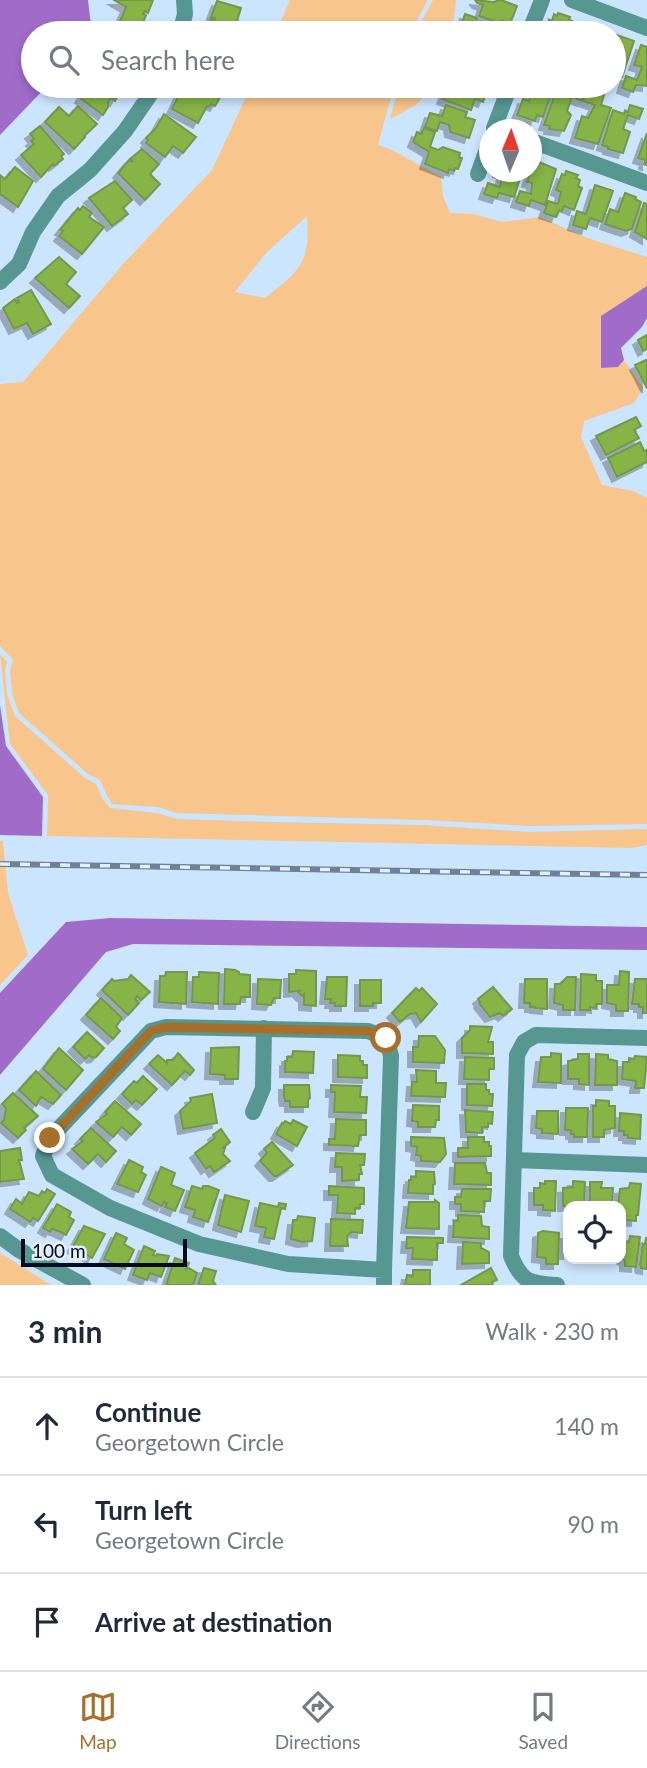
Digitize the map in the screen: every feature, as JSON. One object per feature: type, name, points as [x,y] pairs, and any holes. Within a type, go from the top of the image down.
[{"type":"street","points":[[183,21],[184,0]]},
{"type":"street","points":[[534,21],[542,0]]},
{"type":"street","points":[[572,0],[647,28]]},
{"type":"street","points":[[0,282],[19,264],[33,232],[58,196],[90,170],[125,131],[148,98]]},
{"type":"street","points":[[499,119],[506,98]]},
{"type":"street","points":[[542,145],[647,183]]},
{"type":"street","points":[[166,1027],[368,1031],[386,1038],[391,1056],[384,1278],[288,1264],[199,1244],[110,1208],[52,1175],[43,1156],[50,1138],[151,1031],[166,1027]]},
{"type":"street","points":[[253,1112],[263,1088],[264,1028]]},
{"type":"street","points":[[557,1285],[531,1283],[518,1273],[511,1256],[517,1055],[524,1042],[536,1035],[647,1038]]},
{"type":"street","points":[[514,1160],[647,1165]]},
{"type":"street","points":[[0,1236],[19,1250],[83,1285]]},
{"type":"shaded area","points":[[0,0],[88,0],[91,21],[21,21],[21,98],[35,98],[0,135]]},
{"type":"shaded area","points":[[290,0],[428,0],[417,21],[281,21]]},
{"type":"shaded area","points":[[433,0],[456,0],[453,21],[422,21]]},
{"type":"shaded area","points":[[245,98],[391,98],[378,145],[441,177],[443,196],[450,213],[473,214],[503,222],[540,217],[587,238],[647,257],[647,286],[601,317],[601,368],[618,367],[624,360],[643,388],[634,403],[584,421],[581,437],[602,485],[633,491],[647,498],[647,824],[531,826],[425,820],[177,813],[158,807],[112,804],[100,780],[88,774],[19,713],[12,694],[10,671],[13,660],[0,646],[0,384],[23,382],[123,264],[212,170]],"holes":[[[307,216],[307,245],[294,273],[265,298],[235,292],[267,252]]]},
{"type":"shaded area","points":[[396,98],[423,98],[416,105],[390,119]]},
{"type":"shaded area","points":[[647,286],[647,318],[642,327],[621,348],[624,360],[618,367],[601,368],[601,316]]},
{"type":"shaded area","points":[[0,654],[7,662],[7,694],[15,716],[85,778],[96,784],[110,808],[157,813],[177,819],[424,825],[531,832],[647,829],[647,845],[632,848],[47,836],[48,795],[10,744]]},
{"type":"shaded area","points":[[0,705],[6,746],[43,797],[42,836],[0,835]]},
{"type":"shaded area","points":[[0,841],[3,841],[8,893],[28,955],[0,985]]},
{"type":"shaded area","points":[[110,918],[647,927],[647,950],[133,944],[106,952],[0,1075],[0,993],[66,922]]},
{"type":"shaded area","points":[[0,1253],[51,1285],[0,1285]]},
{"type":"building","points":[[114,0],[153,0],[148,13],[145,11],[143,14],[146,15],[144,21],[120,21],[126,7]]},
{"type":"building","points":[[475,0],[501,0],[517,6],[511,21],[493,21],[479,16],[483,5]]},
{"type":"building","points":[[217,1],[241,8],[237,21],[209,21],[215,18],[211,17]]},
{"type":"building","points":[[558,13],[570,17],[569,20],[572,21],[552,21],[554,14],[557,16]]},
{"type":"building","points":[[465,14],[477,18],[476,21],[463,21]]},
{"type":"building","points":[[626,38],[634,41],[626,65]]},
{"type":"building","points":[[641,45],[647,47],[647,86],[636,85],[633,92],[626,89],[626,76],[637,80],[642,67],[634,65]]},
{"type":"building","points":[[80,98],[111,98],[103,115]]},
{"type":"building","points":[[177,98],[220,98],[215,106],[207,106],[198,123],[172,109]]},
{"type":"building","points":[[484,98],[483,102],[475,99],[471,110],[442,99]]},
{"type":"building","points":[[530,98],[550,98],[543,117],[537,115],[536,119],[529,119],[517,115],[523,99],[529,101]]},
{"type":"building","points":[[554,98],[572,98],[567,111],[571,115],[564,131],[549,129],[550,126],[544,125]]},
{"type":"building","points":[[584,98],[603,98],[601,105],[611,108],[598,144],[575,138],[582,116],[588,118],[595,105],[583,101]]},
{"type":"building","points":[[446,105],[467,112],[465,117],[475,120],[469,138],[450,132],[449,125],[440,122],[437,131],[425,127],[430,113],[442,116]]},
{"type":"building","points":[[630,105],[643,109],[639,119],[628,115],[623,129],[630,132],[623,153],[608,149],[602,145],[613,110],[624,114],[625,111],[628,112]]},
{"type":"building","points":[[78,106],[97,124],[74,149],[45,122],[59,107],[69,116]]},
{"type":"building","points":[[164,114],[196,137],[183,153],[173,146],[165,157],[146,143],[146,138]]},
{"type":"building","points":[[40,126],[64,154],[61,156],[63,159],[54,166],[53,164],[41,177],[21,155],[34,144],[30,134]]},
{"type":"building","points":[[424,128],[435,132],[430,147],[438,150],[443,147],[460,153],[459,157],[462,158],[458,169],[449,169],[448,173],[425,164],[429,152],[413,142],[417,132],[421,134]]},
{"type":"building","points":[[647,133],[647,165],[644,164],[645,160],[638,158]]},
{"type":"building","points":[[142,149],[159,164],[150,174],[160,184],[145,200],[118,173],[129,160],[133,162],[130,159]]},
{"type":"building","points":[[542,163],[556,169],[545,205],[531,200],[529,206],[516,202],[520,191],[531,194],[532,183],[527,182],[542,182]]},
{"type":"building","points":[[15,167],[33,181],[18,207],[0,194],[0,175],[5,179]]},
{"type":"building","points":[[566,171],[578,175],[578,186],[582,188],[574,210],[564,206],[556,217],[544,213],[548,201],[558,204],[561,192],[556,190],[562,174],[565,175]]},
{"type":"building","points":[[115,181],[132,200],[123,208],[128,214],[112,226],[89,198]]},
{"type":"building","points":[[501,182],[519,182],[514,197],[499,193],[497,198],[484,194],[488,183],[500,187]]},
{"type":"building","points":[[595,185],[613,191],[602,222],[590,218],[586,229],[573,225],[577,211],[586,214]]},
{"type":"building","points":[[625,193],[641,202],[632,229],[626,231],[605,224],[610,209],[618,212]]},
{"type":"building","points":[[644,203],[647,204],[647,239],[635,232]]},
{"type":"building","points":[[83,206],[92,213],[89,217],[104,227],[82,254],[59,236],[63,231],[60,230],[78,208],[80,210]]},
{"type":"building","points":[[59,257],[76,272],[66,284],[80,296],[69,308],[35,278]]},
{"type":"building","points":[[31,290],[51,324],[33,334],[27,323],[14,329],[3,308],[15,299],[19,302],[17,298]]},
{"type":"building","points":[[647,335],[647,349],[643,351],[638,340]]},
{"type":"building","points":[[647,360],[647,388],[635,365]]},
{"type":"building","points":[[636,417],[641,426],[634,430],[639,438],[606,455],[596,436]]},
{"type":"building","points":[[640,442],[644,451],[647,450],[647,462],[617,477],[608,458]]},
{"type":"building","points":[[225,969],[250,975],[250,997],[241,997],[240,1004],[224,1004]]},
{"type":"building","points":[[296,970],[316,971],[316,1006],[304,1005],[304,994],[302,996],[299,991],[289,992],[289,974],[296,974]]},
{"type":"building","points":[[620,971],[629,972],[628,1011],[616,1011],[616,1005],[607,1003],[607,985],[619,985]]},
{"type":"building","points":[[166,972],[187,972],[186,1004],[159,1002],[160,976],[165,976]]},
{"type":"building","points":[[199,972],[219,973],[218,1004],[192,1002],[193,977],[199,977]]},
{"type":"building","points":[[581,974],[596,975],[596,981],[602,981],[602,1004],[596,1004],[596,1008],[580,1010]]},
{"type":"building","points":[[131,975],[150,992],[141,1000],[137,996],[135,999],[139,1003],[128,1015],[102,990],[112,979],[128,979]]},
{"type":"building","points":[[327,977],[347,977],[346,1006],[335,1006],[335,1003],[330,1003],[331,999],[325,999]]},
{"type":"building","points":[[567,977],[576,977],[575,1010],[563,1010],[563,1005],[554,1003],[555,984],[560,984]]},
{"type":"building","points":[[258,979],[281,980],[280,998],[274,998],[271,1005],[257,1004]]},
{"type":"building","points":[[525,979],[547,979],[547,1009],[530,1007],[530,1003],[524,1003]]},
{"type":"building","points":[[635,979],[647,979],[647,1013],[643,1013],[643,1007],[639,1007],[639,1004],[632,1004]]},
{"type":"building","points":[[360,980],[381,980],[381,1003],[360,1006]]},
{"type":"building","points":[[493,987],[512,1009],[503,1016],[500,1013],[490,1017],[479,1003],[478,999]]},
{"type":"building","points":[[416,988],[419,991],[422,988],[437,1004],[421,1022],[416,1013],[400,1022],[392,1013]]},
{"type":"building","points":[[101,998],[122,1018],[116,1027],[120,1031],[113,1039],[86,1015]]},
{"type":"building","points":[[470,1026],[492,1027],[488,1042],[493,1042],[493,1054],[462,1053],[462,1038],[470,1030]]},
{"type":"building","points":[[87,1032],[104,1048],[96,1057],[89,1055],[85,1059],[73,1047]]},
{"type":"building","points":[[419,1036],[435,1036],[445,1050],[444,1063],[413,1062],[413,1047],[418,1047]]},
{"type":"building","points":[[239,1047],[238,1079],[225,1079],[225,1075],[210,1074],[211,1048]]},
{"type":"building","points":[[59,1048],[83,1070],[66,1090],[43,1069]]},
{"type":"building","points":[[293,1051],[314,1052],[313,1073],[285,1072],[285,1061],[287,1057],[292,1057]]},
{"type":"building","points":[[178,1053],[194,1070],[190,1075],[185,1071],[172,1085],[149,1064],[158,1055],[167,1063],[167,1060],[173,1060]]},
{"type":"building","points":[[551,1053],[561,1054],[561,1083],[538,1082],[541,1057],[551,1057]]},
{"type":"building","points":[[578,1054],[589,1054],[589,1085],[579,1084],[579,1079],[568,1079],[568,1061],[578,1059]]},
{"type":"building","points":[[596,1054],[608,1055],[608,1059],[617,1061],[617,1085],[595,1085]]},
{"type":"building","points":[[338,1055],[360,1056],[363,1065],[367,1065],[367,1078],[338,1077]]},
{"type":"building","points":[[635,1056],[647,1057],[644,1088],[635,1088],[636,1081],[622,1079],[623,1062],[629,1062],[629,1058],[634,1059]]},
{"type":"building","points":[[465,1057],[494,1058],[494,1069],[489,1069],[489,1080],[464,1079]]},
{"type":"building","points":[[416,1070],[436,1071],[436,1083],[446,1083],[445,1097],[411,1096],[412,1082],[417,1082]]},
{"type":"building","points":[[36,1071],[61,1095],[53,1104],[41,1097],[36,1106],[19,1090]]},
{"type":"building","points":[[143,1076],[157,1089],[142,1105],[136,1100],[132,1104],[122,1094]]},
{"type":"building","points":[[467,1084],[486,1084],[486,1090],[493,1094],[492,1106],[467,1105]]},
{"type":"building","points":[[284,1085],[309,1085],[308,1107],[290,1107],[290,1101],[285,1101]]},
{"type":"building","points":[[331,1085],[361,1086],[360,1097],[367,1097],[366,1113],[334,1112],[335,1092],[331,1092]]},
{"type":"building","points":[[13,1093],[38,1116],[24,1128],[26,1130],[18,1138],[1,1123],[6,1108],[2,1104]]},
{"type":"building","points":[[212,1094],[217,1123],[183,1129],[180,1111],[191,1101],[190,1098]]},
{"type":"building","points":[[596,1100],[609,1101],[609,1106],[615,1106],[615,1128],[604,1130],[604,1137],[593,1137],[593,1106],[596,1106]]},
{"type":"building","points":[[115,1101],[141,1124],[131,1135],[122,1127],[113,1137],[96,1122],[107,1114],[105,1112]]},
{"type":"building","points":[[413,1105],[439,1106],[439,1120],[436,1120],[435,1127],[418,1127],[418,1122],[412,1121]]},
{"type":"building","points":[[566,1108],[588,1108],[587,1137],[574,1137],[571,1130],[565,1130]]},
{"type":"building","points":[[465,1110],[493,1112],[492,1124],[488,1123],[488,1127],[482,1127],[482,1133],[466,1132]]},
{"type":"building","points":[[537,1111],[558,1111],[558,1134],[542,1133],[542,1129],[536,1128]]},
{"type":"building","points":[[620,1113],[641,1115],[640,1139],[628,1138],[624,1131],[619,1131]]},
{"type":"building","points":[[336,1119],[366,1120],[366,1135],[360,1135],[358,1146],[329,1145],[329,1139],[335,1139]]},
{"type":"building","points":[[293,1120],[307,1127],[297,1146],[276,1134],[282,1123],[285,1121],[291,1124]]},
{"type":"building","points":[[91,1128],[116,1151],[106,1162],[98,1154],[88,1164],[72,1149],[83,1141],[80,1139]]},
{"type":"building","points":[[221,1129],[230,1142],[223,1148],[223,1154],[230,1161],[214,1172],[210,1166],[206,1169],[195,1153],[215,1138],[213,1135]]},
{"type":"building","points":[[411,1137],[444,1138],[446,1154],[440,1162],[421,1161],[421,1156],[416,1155],[417,1147],[411,1146]]},
{"type":"building","points":[[468,1137],[484,1137],[484,1142],[489,1142],[491,1146],[491,1156],[458,1157],[458,1148],[468,1148]]},
{"type":"building","points":[[272,1142],[293,1165],[277,1176],[260,1161],[267,1153],[264,1149]]},
{"type":"building","points":[[20,1148],[22,1160],[19,1160],[24,1179],[0,1182],[0,1151]]},
{"type":"building","points":[[336,1153],[365,1154],[364,1165],[360,1165],[362,1174],[359,1174],[359,1180],[342,1181],[342,1167],[335,1167]]},
{"type":"building","points":[[129,1160],[143,1167],[141,1172],[146,1175],[138,1192],[117,1184]]},
{"type":"building","points":[[455,1163],[485,1163],[487,1173],[491,1173],[491,1185],[454,1184]]},
{"type":"building","points":[[161,1167],[175,1173],[171,1185],[184,1190],[175,1211],[165,1207],[167,1203],[164,1202],[162,1206],[148,1199]]},
{"type":"building","points":[[416,1171],[434,1172],[433,1194],[408,1193],[409,1180],[416,1177]]},
{"type":"building","points":[[545,1181],[556,1181],[555,1211],[543,1210],[543,1205],[534,1205],[534,1188],[540,1188],[540,1183],[545,1184]]},
{"type":"building","points":[[573,1181],[585,1182],[584,1201],[563,1201],[563,1188],[573,1187]]},
{"type":"building","points":[[590,1182],[602,1182],[601,1188],[613,1188],[612,1201],[590,1201]]},
{"type":"building","points":[[630,1183],[641,1184],[636,1221],[626,1220],[626,1201],[619,1201],[620,1189],[629,1188]]},
{"type":"building","points":[[192,1186],[202,1189],[203,1186],[208,1186],[219,1190],[208,1222],[193,1217],[195,1210],[185,1207]]},
{"type":"building","points":[[329,1186],[364,1188],[364,1204],[355,1208],[355,1214],[337,1213],[338,1195],[329,1195]]},
{"type":"building","points":[[47,1189],[55,1194],[38,1221],[33,1218],[30,1222],[10,1209],[16,1199],[22,1204],[29,1192],[39,1196]]},
{"type":"building","points":[[462,1189],[491,1189],[490,1201],[484,1201],[484,1212],[461,1211],[461,1204],[455,1204],[455,1197],[461,1197]]},
{"type":"building","points":[[225,1195],[249,1201],[241,1232],[218,1225]]},
{"type":"building","points":[[435,1200],[439,1203],[439,1229],[406,1228],[409,1202]]},
{"type":"building","points":[[260,1203],[278,1207],[279,1203],[286,1204],[285,1209],[281,1208],[274,1239],[264,1237],[266,1228],[255,1226]]},
{"type":"building","points":[[57,1204],[71,1212],[69,1217],[74,1220],[66,1235],[43,1228]]},
{"type":"building","points":[[458,1215],[481,1216],[482,1226],[489,1227],[489,1239],[453,1237],[454,1221],[458,1221]]},
{"type":"building","points":[[298,1216],[315,1218],[312,1241],[291,1239],[293,1220],[297,1220]]},
{"type":"building","points":[[331,1219],[363,1220],[362,1233],[352,1232],[347,1236],[348,1246],[330,1246]]},
{"type":"building","points":[[84,1226],[105,1234],[92,1258],[72,1248]]},
{"type":"building","points":[[116,1233],[127,1238],[124,1244],[134,1250],[125,1269],[104,1259]]},
{"type":"building","points":[[538,1233],[559,1233],[558,1264],[546,1264],[546,1258],[537,1257]]},
{"type":"building","points":[[630,1236],[640,1237],[636,1267],[625,1266],[626,1242],[629,1242]]},
{"type":"building","points":[[407,1237],[443,1238],[443,1243],[437,1243],[437,1260],[412,1259],[413,1248],[406,1248]]},
{"type":"building","points":[[646,1238],[647,1269],[641,1268],[640,1265]]},
{"type":"building","points":[[463,1242],[481,1243],[481,1248],[489,1252],[489,1263],[462,1264]]},
{"type":"building","points":[[144,1246],[155,1251],[153,1255],[169,1256],[161,1277],[150,1273],[147,1280],[133,1275]]},
{"type":"building","points":[[175,1258],[189,1263],[186,1269],[197,1273],[193,1285],[166,1285]]},
{"type":"building","points":[[204,1268],[216,1271],[213,1281],[216,1285],[198,1285]]},
{"type":"building","points":[[491,1268],[497,1280],[492,1282],[493,1285],[461,1285]]},
{"type":"building","points":[[413,1270],[430,1270],[430,1285],[405,1285],[407,1275],[413,1276]]},
{"type":"railway","points":[[0,864],[647,875]]},
{"type":"route","points":[[50,1138],[151,1031],[166,1027],[368,1031],[386,1038]]}]
